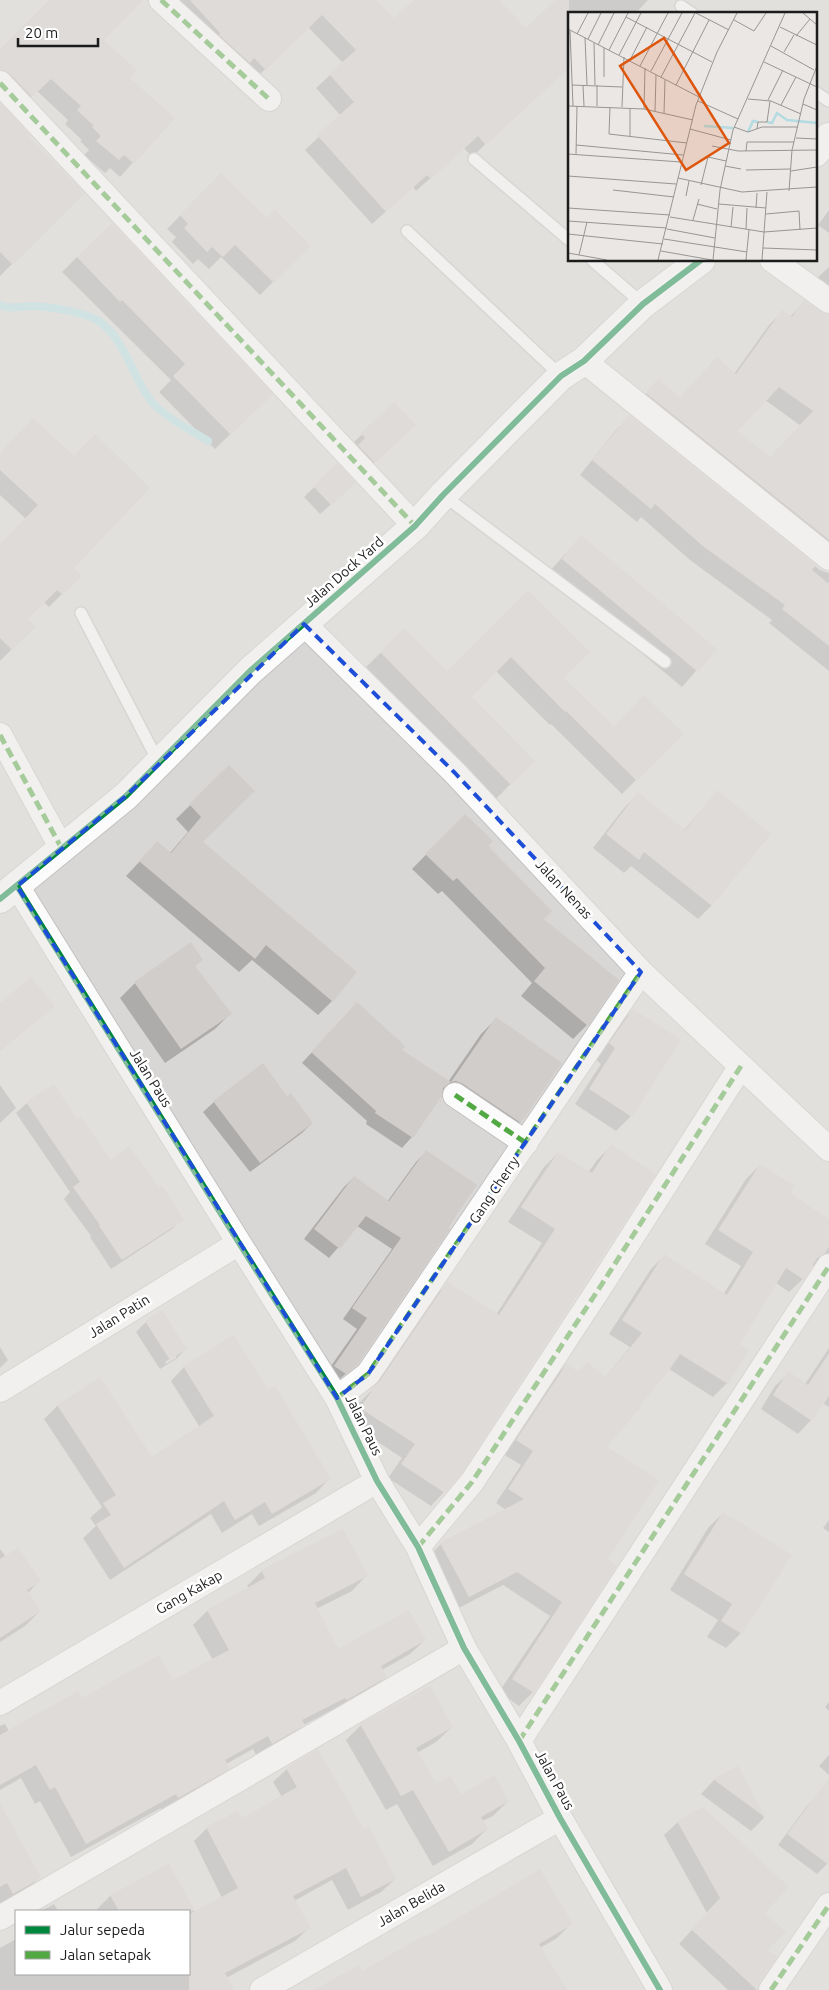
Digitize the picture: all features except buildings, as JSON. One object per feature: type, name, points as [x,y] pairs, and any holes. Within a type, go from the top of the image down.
[{"type":"street","points":[[161,0],[269,99]]},
{"type":"street","points":[[0,84],[415,526]]},
{"type":"street","name":"Jalan Dock Yard","points":[[8,892],[126,796],[250,671],[415,526],[443,495],[561,376],[584,361],[643,304],[700,261]]},
{"type":"street","points":[[773,261],[829,301]]},
{"type":"street","points":[[584,361],[829,558]]},
{"type":"street","name":"Jalan Nenas","points":[[304,624],[455,773],[641,972],[829,1148]]},
{"type":"street","points":[[0,736],[62,849]]},
{"type":"street","name":"Jalan Paus","points":[[8,892],[239,1243],[338,1398],[377,1481],[418,1548],[464,1648],[519,1741],[654,1988]]},
{"type":"street","name":"Gang Cherry","points":[[338,1398],[368,1374],[641,972]]},
{"type":"street","points":[[418,1548],[472,1482],[602,1284],[741,1066]]},
{"type":"street","points":[[455,1095],[526,1143]]},
{"type":"street","name":"Jalan Patin","points":[[0,1390],[239,1243]]},
{"type":"street","points":[[519,1741],[829,1266]]},
{"type":"street","name":"Gang Kakap","points":[[0,1703],[377,1481]]},
{"type":"street","points":[[0,1918],[464,1648]]},
{"type":"street","name":"Jalan Belida","points":[[262,1990],[560,1818]]},
{"type":"street","points":[[771,1990],[829,1905]]},
{"type":"lane","points":[[680,6],[690,12]]},
{"type":"lane","points":[[816,93],[829,100]]},
{"type":"lane","points":[[474,159],[568,239]]},
{"type":"lane","points":[[407,231],[561,376]]},
{"type":"lane","points":[[593,261],[643,304]]},
{"type":"lane","points":[[443,495],[664,662]]},
{"type":"lane","points":[[81,613],[159,763]]},
{"type":"highlighted area","points":[[304,624],[455,773],[641,972],[368,1374],[337,1398],[17,886],[126,796]]},
{"type":"shaded area","points":[[0,0],[829,0],[829,1990],[0,1990]]},
{"type":"waterway","points":[[0,305],[57,309],[75,312],[97,320],[107,328],[122,347],[152,402],[171,418],[208,441]]},
{"type":"marked path","points":[[161,0],[269,99]]},
{"type":"marked path","points":[[0,83],[415,526]]},
{"type":"marked path","points":[[0,735],[62,849]]},
{"type":"marked path","points":[[337,1398],[368,1374],[641,972]]},
{"type":"marked path","points":[[418,1547],[472,1482],[602,1284],[741,1066]]},
{"type":"marked path","points":[[455,1095],[526,1143]]},
{"type":"marked path","points":[[519,1741],[829,1266]]},
{"type":"marked path","points":[[771,1990],[829,1905]]},
{"type":"cycle path","points":[[0,899],[126,796],[250,671],[415,526],[443,495],[561,376],[584,361],[643,304],[700,261]]},
{"type":"cycle path","points":[[17,886],[337,1398],[377,1481],[418,1547],[464,1648],[660,1990]]}]
